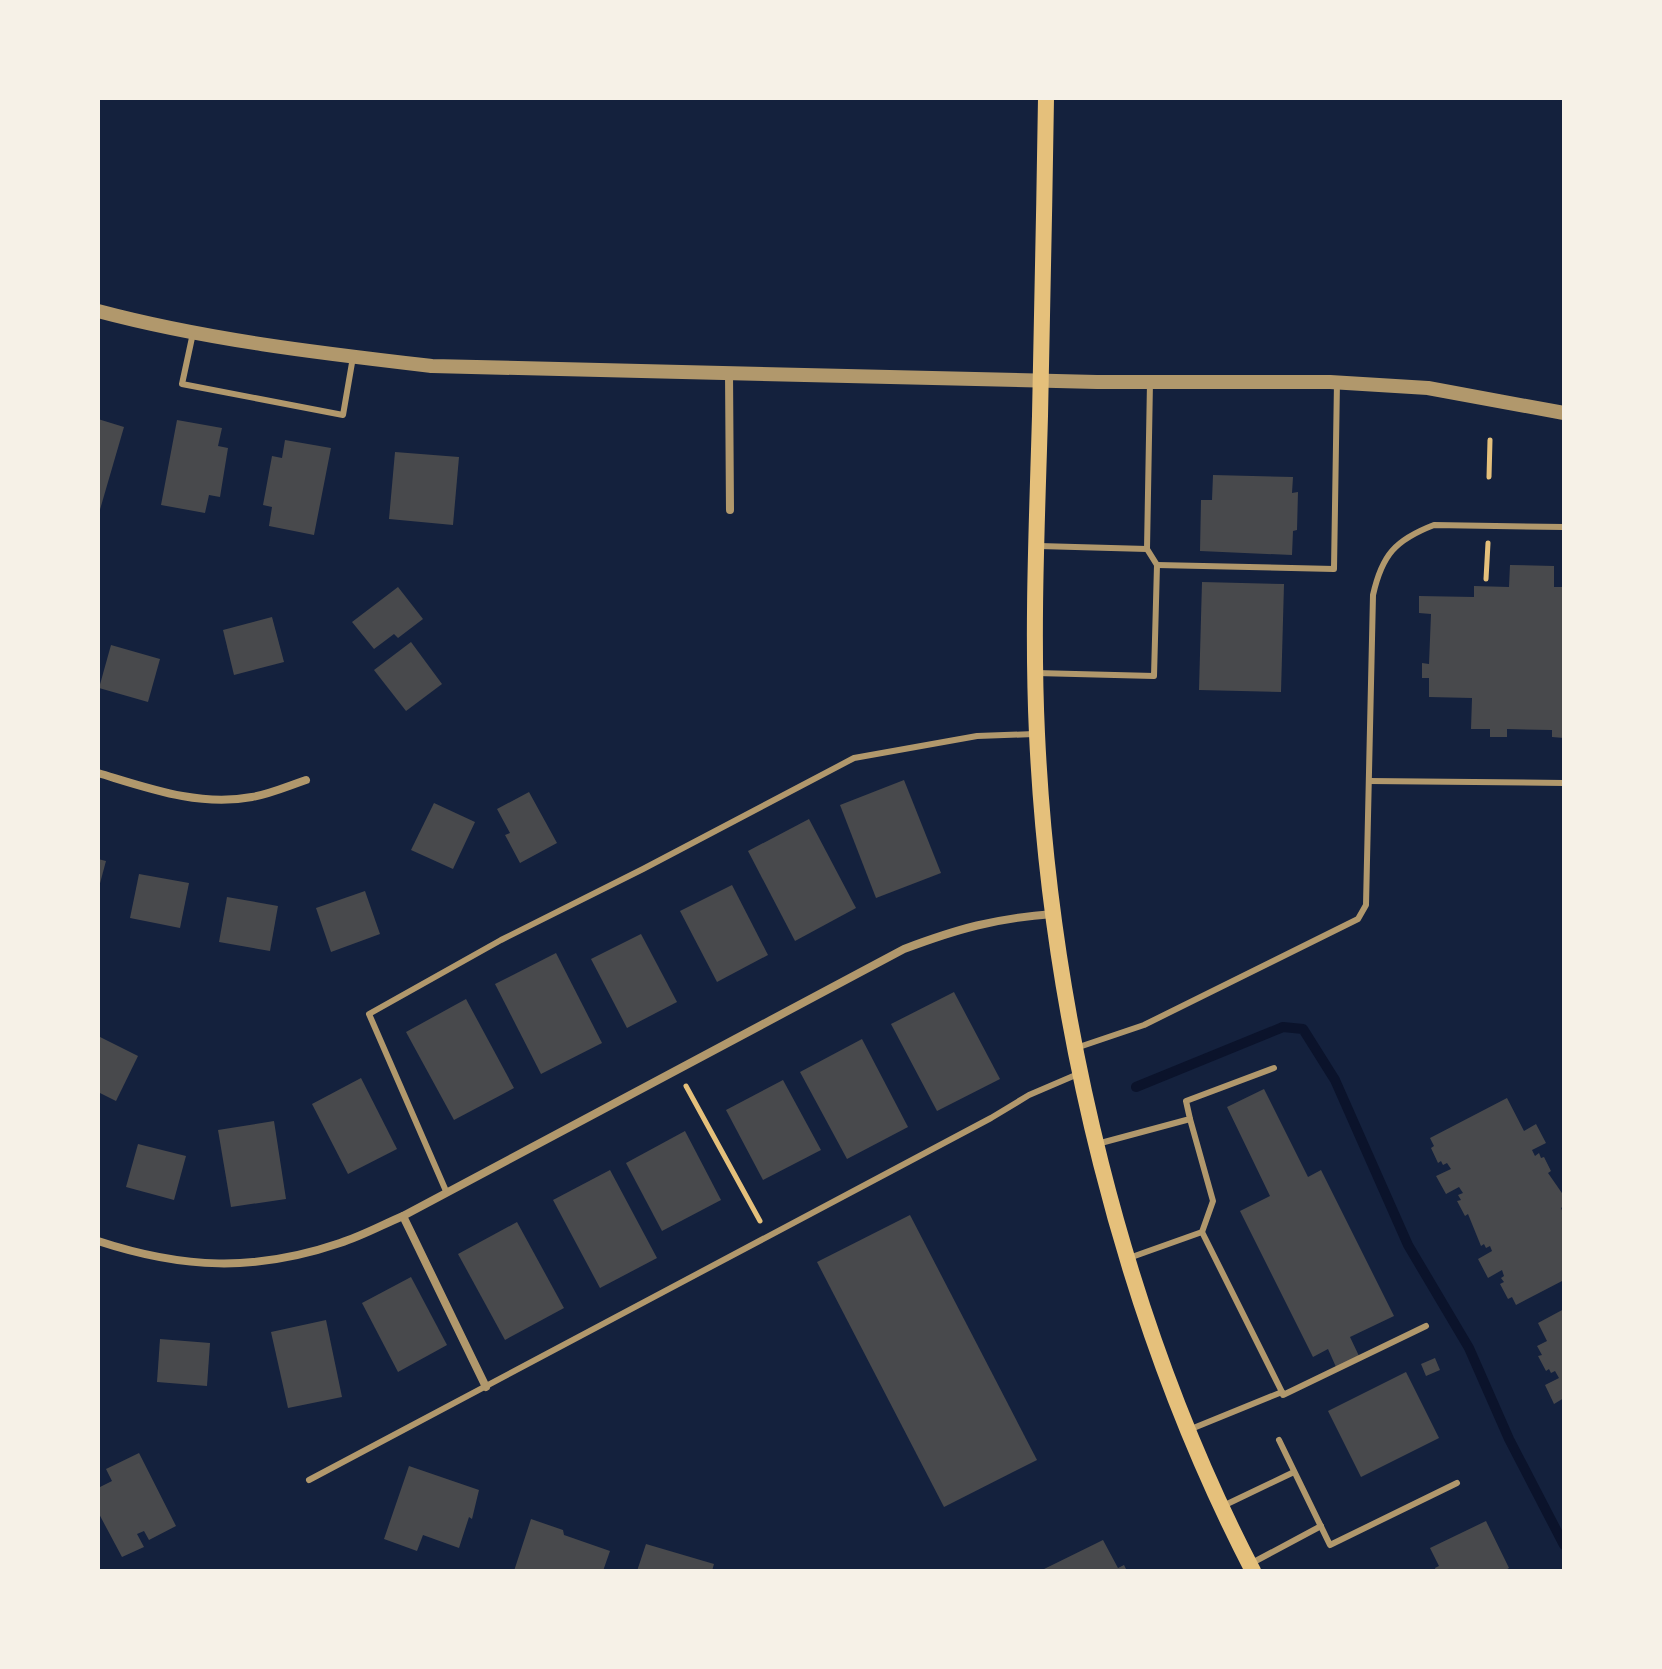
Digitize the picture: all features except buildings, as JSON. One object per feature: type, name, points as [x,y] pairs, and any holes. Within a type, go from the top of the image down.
[{"type":"main road","points":[[1046,98],[1036,673],[1037,734],[1054,914],[1081,1073],[1129,1258],[1164,1369],[1188,1431],[1251,1568]]},
{"type":"street","points":[[98,311],[193,333],[432,366],[1041,381],[1337,382],[1428,388],[1564,413]]},
{"type":"street","points":[[729,373],[730,510]]},
{"type":"street","points":[[98,773],[174,795],[206,800],[252,797],[306,780]]},
{"type":"street","points":[[98,1241],[159,1259],[235,1265],[274,1260],[343,1243],[403,1216],[904,949],[973,925],[1009,917],[1054,914]]},
{"type":"street","points":[[403,1216],[486,1387]]},
{"type":"lane","points":[[193,333],[182,384],[343,415],[353,357]]},
{"type":"lane","points":[[1036,673],[1154,676],[1157,565],[1147,549],[1150,382]]},
{"type":"lane","points":[[1157,565],[1334,569],[1337,382]]},
{"type":"lane","points":[[1076,1048],[1144,1025],[1358,919],[1366,905],[1373,595],[1378,574],[1389,552],[1421,530],[1434,525],[1564,527]]},
{"type":"lane","points":[[1036,546],[1147,549]]},
{"type":"lane","points":[[446,1191],[369,1014],[501,940],[854,758],[977,736],[1037,734]]},
{"type":"lane","points":[[1369,781],[1564,783]]},
{"type":"lane","points":[[1274,1068],[1186,1101],[1213,1201],[1202,1232],[1283,1395],[1426,1326]]},
{"type":"lane","points":[[309,1480],[1029,1095],[1081,1073]]},
{"type":"lane","points":[[1097,1144],[1190,1119]]},
{"type":"lane","points":[[1129,1258],[1202,1232]]},
{"type":"lane","points":[[1188,1431],[1282,1392]]},
{"type":"lane","points":[[1279,1440],[1330,1545],[1457,1483]]},
{"type":"lane","points":[[1221,1506],[1294,1472]]},
{"type":"lane","points":[[1251,1568],[1321,1526]]},
{"type":"path","points":[[1489,477],[1490,440]]},
{"type":"path","points":[[1486,579],[1488,526]]},
{"type":"path","points":[[676,1068],[769,1236]]},
{"type":"waterway","points":[[1136,1087],[1283,1027],[1303,1029],[1335,1080],[1408,1245],[1469,1348],[1509,1439],[1564,1545]]}]
